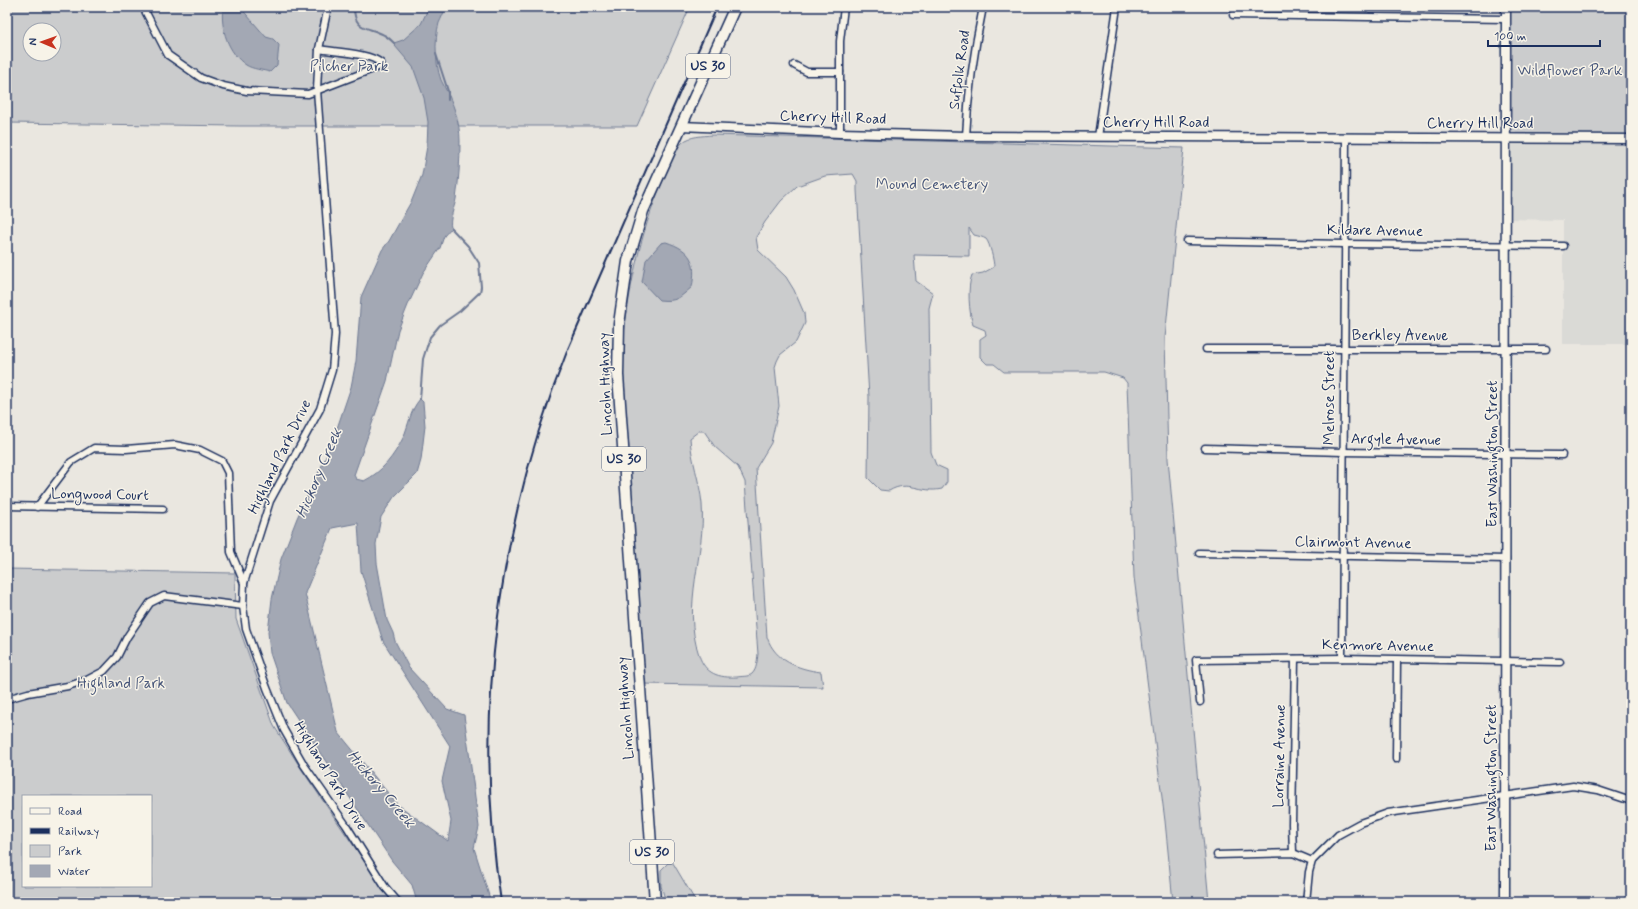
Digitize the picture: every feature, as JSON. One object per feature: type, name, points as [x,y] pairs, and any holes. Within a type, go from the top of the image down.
[{"type":"main road","name":"Lincoln Highway","points":[[655,902],[618,374],[619,324],[628,261],[643,211],[736,7]]},
{"type":"street","points":[[143,7],[168,55],[201,78],[223,86],[247,91],[308,94],[378,67],[381,63],[377,60],[360,55],[319,49]]},
{"type":"street","name":"Highland Park Drive","points":[[328,7],[319,49],[316,90],[335,334],[332,370],[320,409],[270,501],[244,583],[243,606],[246,629],[267,688],[287,735],[304,765],[346,825],[385,887],[398,902]]},
{"type":"street","points":[[840,133],[840,41],[844,7]]},
{"type":"street","name":"Suffolk Road","points":[[966,136],[968,95],[974,49],[983,7]]},
{"type":"street","points":[[1098,137],[1117,7]]},
{"type":"street","name":"East Washington Street","points":[[1505,902],[1508,138],[1506,7]]},
{"type":"street","points":[[1232,16],[1506,19]]},
{"type":"street","points":[[794,65],[807,72],[840,72]]},
{"type":"street","name":"Cherry Hill Road","points":[[681,126],[840,133],[966,136],[1631,139]]},
{"type":"street","name":"Melrose Street","points":[[1342,658],[1343,348],[1346,138]]},
{"type":"street","name":"Kildare Avenue","points":[[1187,241],[1563,246]]},
{"type":"street","name":"Berkley Avenue","points":[[1206,349],[1546,349]]},
{"type":"street","points":[[37,507],[70,462],[94,448],[126,449],[175,445],[200,450],[222,461],[228,473],[232,552],[244,583]]},
{"type":"street","name":"Argyle Avenue","points":[[1205,448],[1343,452],[1562,455]]},
{"type":"street","name":"Longwood Court","points":[[7,506],[162,509]]},
{"type":"street","name":"Clairmont Avenue","points":[[1199,553],[1506,559]]},
{"type":"street","points":[[7,699],[28,693],[68,686],[87,680],[104,671],[117,658],[131,632],[150,603],[164,596],[243,606]]},
{"type":"street","name":"Kenmore Avenue","points":[[1200,702],[1196,660],[1342,658],[1560,662]]},
{"type":"street","name":"Lorraine Avenue","points":[[1293,853],[1292,824],[1295,659]]},
{"type":"street","points":[[1396,759],[1397,660]]},
{"type":"street","points":[[1306,902],[1309,872],[1312,861],[1338,835],[1360,822],[1409,809],[1573,786],[1598,790],[1631,801]]},
{"type":"street","points":[[1217,855],[1293,853],[1312,861]]},
{"type":"shaded area","points":[[1510,140],[1631,142],[1631,344],[1563,344],[1563,220],[1509,219]]},
{"type":"green space","name":"Pilcher Park","points":[[7,7],[690,7],[637,126],[239,126],[7,123]]},
{"type":"green space","name":"Wildflower Park","points":[[1509,7],[1631,7],[1631,137],[1509,136]]},
{"type":"green space","name":"Mound Cemetery","points":[[712,135],[1184,148],[1165,338],[1168,459],[1209,902],[1173,902],[1165,821],[1134,577],[1127,383],[1123,378],[1104,372],[1004,372],[994,364],[987,364],[980,357],[980,339],[986,335],[985,330],[973,325],[970,313],[969,286],[972,275],[983,273],[994,267],[994,265],[992,253],[986,239],[974,235],[969,228],[969,256],[914,255],[916,281],[933,293],[929,308],[931,452],[936,465],[947,470],[947,482],[942,489],[934,490],[903,486],[889,491],[880,490],[868,478],[869,397],[857,181],[853,174],[825,176],[797,186],[781,201],[756,237],[758,250],[786,277],[794,290],[804,313],[805,323],[796,342],[780,355],[777,361],[775,367],[779,406],[771,443],[756,468],[767,637],[776,652],[788,662],[804,669],[821,672],[823,687],[643,684],[622,353],[624,330],[631,286],[641,243],[647,222],[671,160],[679,146],[686,140],[693,137]],"holes":[[[699,431],[704,431],[715,447],[738,467],[745,482],[758,654],[755,670],[752,674],[747,676],[724,677],[709,671],[705,667],[699,655],[694,636],[692,617],[693,598],[701,542],[702,504],[690,438]]]},
{"type":"green space","name":"Highland Park","points":[[7,569],[235,573],[236,619],[274,726],[302,770],[392,902],[7,902]]},
{"type":"green space","points":[[668,863],[673,863],[696,902],[666,902],[661,886],[661,870]]},
{"type":"water","points":[[223,7],[240,7],[266,37],[273,39],[279,45],[277,65],[270,72],[246,65],[234,54],[224,31],[222,15]]},
{"type":"water","points":[[429,7],[446,7],[437,30],[436,55],[441,80],[453,105],[459,127],[460,163],[456,199],[451,218],[451,228],[444,236],[440,248],[423,273],[398,330],[387,381],[354,475],[356,479],[364,481],[387,463],[403,438],[412,413],[420,399],[423,402],[425,426],[421,460],[417,474],[394,497],[381,517],[376,544],[377,563],[387,620],[395,641],[409,668],[447,709],[464,715],[479,827],[474,848],[491,902],[434,902],[416,899],[412,885],[392,861],[287,703],[270,653],[268,632],[272,599],[281,559],[297,518],[331,446],[351,387],[356,361],[361,297],[382,250],[389,241],[412,200],[422,175],[427,146],[428,122],[424,98],[413,67],[394,43],[403,40],[421,24]],"holes":[[[358,523],[361,571],[383,641],[450,746],[442,781],[451,821],[448,841],[397,804],[338,732],[305,593],[332,528]]]},
{"type":"water","points":[[666,242],[687,253],[693,264],[694,271],[692,287],[674,300],[659,300],[642,282],[646,260],[661,243]]},
{"type":"waterway","points":[[354,7],[356,20],[359,24],[384,35],[394,43]]},
{"type":"waterway","name":"Hickory Creek","points":[[436,54],[448,91],[448,100]]},
{"type":"waterway","points":[[420,399],[423,359],[430,337],[440,325],[460,311],[480,292],[481,287],[479,263],[468,246],[451,228]]},
{"type":"railway","points":[[501,902],[493,832],[489,761],[491,691],[497,621],[508,552],[524,483],[544,415],[568,349],[717,7]]}]
